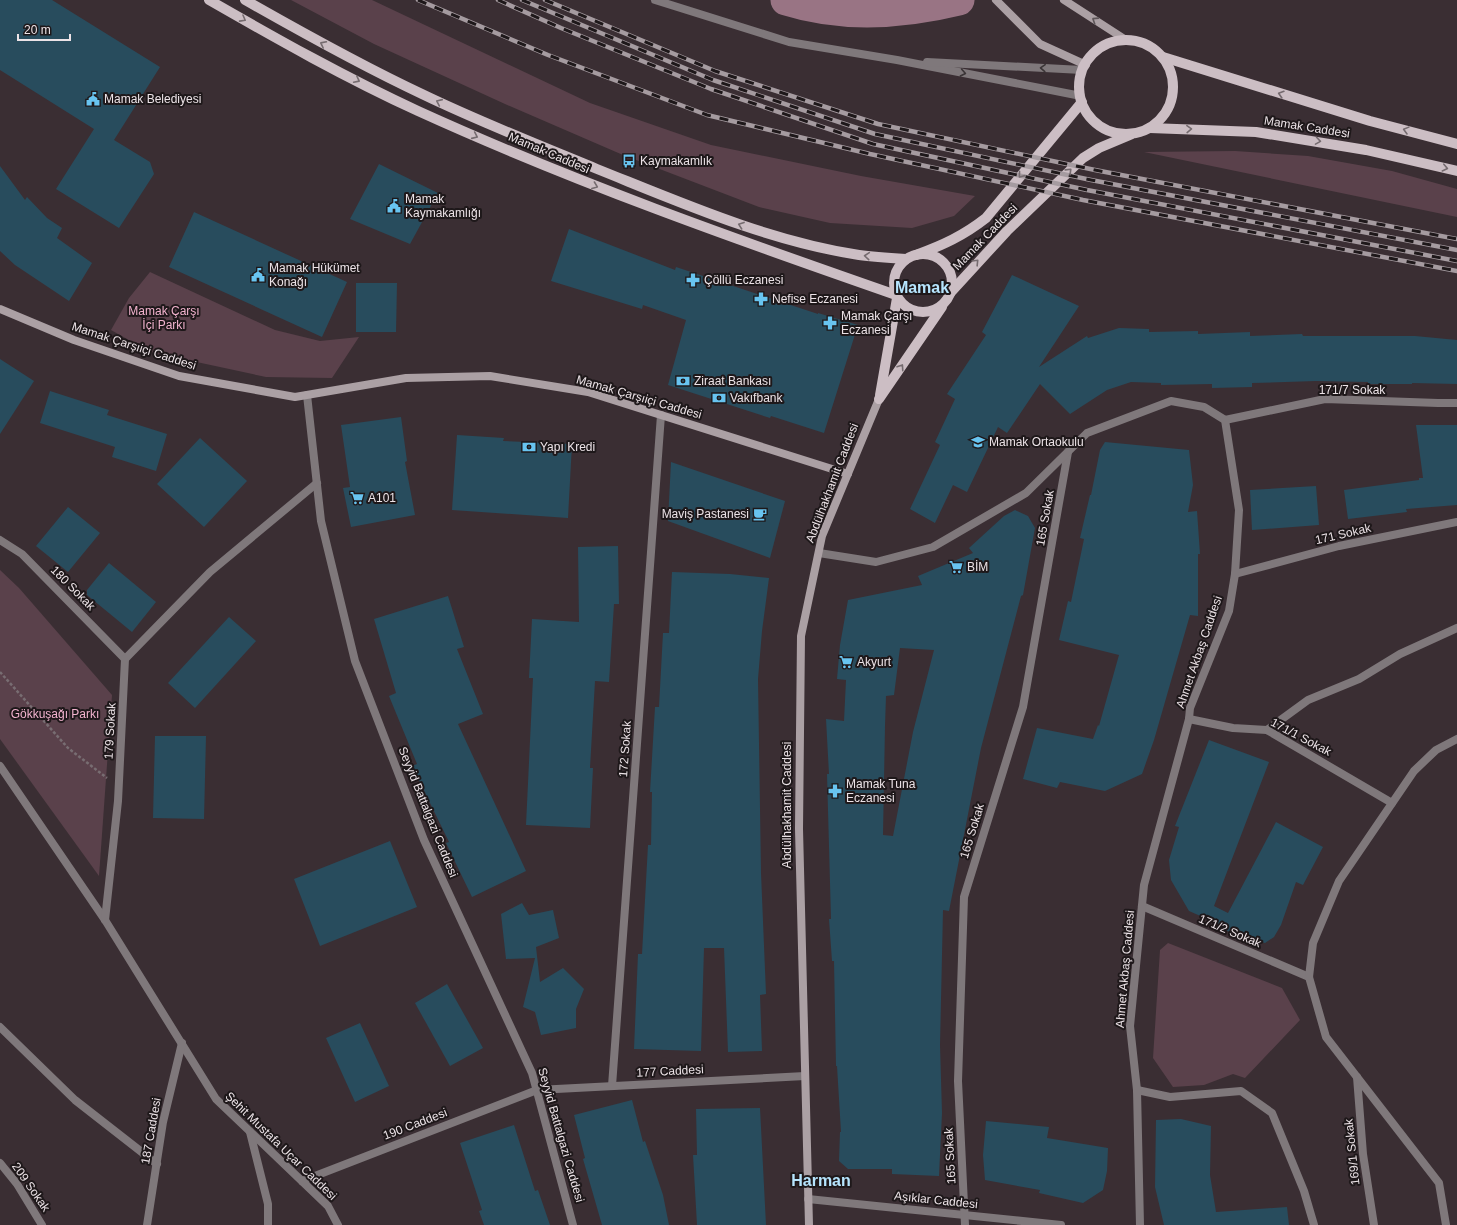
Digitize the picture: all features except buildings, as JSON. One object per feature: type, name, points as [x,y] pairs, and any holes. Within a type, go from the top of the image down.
[{"type":"main road","name":"Mamak Caddesi","points":[[209,0],[308,56],[417,110],[502,148],[594,186],[896,297]]},
{"type":"main road","name":"Mamak Caddesi","points":[[245,0],[309,37],[423,94],[508,133],[675,200],[750,228],[809,245],[860,255],[906,259]]},
{"type":"main road","points":[[996,0],[1040,44],[1084,68]]},
{"type":"main road","points":[[1064,0],[1126,40],[1152,48],[1163,57],[1170,69],[1173,82],[1173,95],[1169,108],[1161,119],[1150,128],[1136,133],[1121,134],[1107,130],[1096,123],[1087,112],[1081,99],[1079,86],[1084,68],[1089,58],[1099,48],[1112,42],[1126,40]]},
{"type":"main road","name":"Mamak Caddesi","points":[[1163,57],[1370,121],[1457,144]]},
{"type":"main road","name":"Mamak Caddesi","points":[[916,255],[946,244],[971,230],[986,218],[1081,99]]},
{"type":"main road","name":"Mamak Caddesi","points":[[1150,128],[1198,128],[1263,133],[1366,150],[1457,171]]},
{"type":"main road","name":"Mamak Caddesi","points":[[949,296],[1007,231],[1083,158],[1099,148],[1136,133]]},
{"type":"main road","points":[[926,254],[936,257],[944,263],[951,276],[949,296],[879,399],[896,297],[893,281],[895,272],[906,259],[916,255],[926,254]]},
{"type":"main road","points":[[896,297],[903,306],[912,311],[921,313],[930,312],[939,308],[949,296]]},
{"type":"main road","name":"Mamak Çarşıiçi Caddesi","points":[[0,309],[74,340],[179,376],[295,397],[406,378],[490,376],[588,392],[848,474]]},
{"type":"main road","name":"Abdülhakhamit Caddesi","points":[[809,1225],[804,1076],[799,829],[801,636],[822,536],[879,399]]},
{"type":"street","points":[[655,0],[789,42],[897,60],[1081,99]]},
{"type":"street","points":[[897,60],[1084,68]]},
{"type":"street","name":"Seyyid Battalgazi Caddesi","points":[[307,395],[321,520],[355,661],[424,840],[532,1074],[573,1225]]},
{"type":"street","name":"171/7 Sokak","points":[[1225,420],[1325,399],[1457,402]]},
{"type":"street","points":[[819,553],[876,562],[933,547],[1026,493],[1087,433],[1171,401],[1204,407],[1225,420]]},
{"type":"street","name":"172 Sokak","points":[[612,1086],[661,415]]},
{"type":"street","name":"Ahmet Akbaş Caddesi","points":[[1140,1225],[1137,1090],[1130,1026],[1144,885],[1189,719],[1190,708],[1229,611],[1235,574],[1239,510],[1225,420]]},
{"type":"street","name":"165 Sokak","points":[[965,1225],[958,1081],[964,897],[1024,707],[1068,452]]},
{"type":"street","points":[[125,658],[210,572],[317,483]]},
{"type":"street","name":"171 Sokak","points":[[1235,574],[1339,546],[1457,522]]},
{"type":"street","name":"180 Sokak","points":[[0,540],[22,554],[125,658]]},
{"type":"street","points":[[1267,730],[1308,700],[1359,679],[1400,654],[1457,628]]},
{"type":"street","name":"179 Sokak","points":[[106,920],[119,787],[125,658]]},
{"type":"street","name":"171/1 Sokak","points":[[1189,719],[1233,728],[1267,730],[1392,803]]},
{"type":"street","points":[[1446,1225],[1439,1183],[1326,1037],[1309,978],[1313,943],[1339,881],[1414,771],[1436,750],[1457,739]]},
{"type":"street","points":[[0,766],[106,920],[182,1043]]},
{"type":"street","name":"171/2 Sokak","points":[[1142,906],[1309,978]]},
{"type":"street","points":[[0,1027],[75,1100],[157,1164]]},
{"type":"street","name":"Şehit Mustafa Uçar Caddesi","points":[[182,1043],[216,1100],[328,1206],[338,1225]]},
{"type":"street","name":"187 Caddesi","points":[[147,1225],[163,1122],[182,1043]]},
{"type":"street","name":"177 Caddesi","points":[[537,1090],[804,1076]]},
{"type":"street","name":"169/1 Sokak","points":[[1357,1077],[1363,1154],[1374,1225]]},
{"type":"street","name":"190 Caddesi","points":[[302,1181],[537,1090]]},
{"type":"street","points":[[1137,1090],[1170,1097],[1241,1090],[1272,1113],[1304,1191],[1314,1225]]},
{"type":"street","points":[[250,1131],[268,1204],[268,1225]]},
{"type":"street","name":"209 Sokak","points":[[0,1163],[17,1184],[42,1225]]},
{"type":"street","name":"Aşıklar Caddesi","points":[[808,1199],[1061,1225]]},
{"type":"path","points":[[0,672],[68,748],[119,787]]},
{"type":"green space","points":[[291,0],[372,0],[590,103],[711,145],[861,176],[975,196],[954,216],[912,228],[830,223],[759,207],[623,155],[505,104],[374,44]]},
{"type":"green space","points":[[1235,151],[1308,156],[1392,171],[1457,189],[1457,217],[1144,152]]},
{"type":"green space","name":"Mamak Çarşı İçi Parkı","points":[[150,272],[275,330],[320,341],[359,337],[332,378],[266,377],[150,352],[111,330],[129,298]]},
{"type":"green space","name":"Gökkuşağı Parkı","points":[[0,570],[19,588],[112,695],[99,876],[0,739]]},
{"type":"green space","points":[[1168,943],[1282,988],[1300,1020],[1245,1078],[1233,1074],[1204,1085],[1173,1087],[1153,1058],[1160,950]]},
{"type":"waterway","points":[[786,0],[807,6],[851,12],[894,11],[938,5],[959,0]]},
{"type":"railway","points":[[418,0],[548,55],[707,115],[870,154],[1083,200],[1457,271]]},
{"type":"railway","points":[[498,0],[561,28],[711,89],[873,144],[1087,190],[1457,261]]},
{"type":"railway","points":[[522,0],[713,80],[875,134],[1091,180],[1457,250]]},
{"type":"railway","points":[[545,0],[715,71],[878,124],[1095,170],[1457,239]]},
{"type":"place","name":"Mamak Belediyesi","points":[[93,99]]},
{"type":"place","name":"Kaymakamlık","points":[[629,161]]},
{"type":"place","name":"Mamak Kaymakamlığı","points":[[394,206]]},
{"type":"place","name":"Mamak Hükümet Konağı","points":[[258,275]]},
{"type":"place","name":"Çöllü Eczanesi","points":[[693,280]]},
{"type":"place","name":"Nefise Eczanesi","points":[[761,299]]},
{"type":"place","name":"Mamak Çarşı Eczanesi","points":[[830,323]]},
{"type":"place","name":"Ziraat Bankası","points":[[683,381]]},
{"type":"place","name":"Vakıfbank","points":[[719,398]]},
{"type":"place","name":"Mamak Ortaokulu","points":[[978,442]]},
{"type":"place","name":"Yapı Kredi","points":[[529,447]]},
{"type":"place","name":"A101","points":[[357,498]]},
{"type":"place","name":"Maviş Pastanesi","points":[[760,514]]},
{"type":"place","name":"BİM","points":[[956,567]]},
{"type":"place","name":"Akyurt","points":[[846,662]]},
{"type":"place","name":"Mamak Tuna Eczanesi","points":[[835,791]]},
{"type":"district","name":"Mamak","points":[[922,287]]},
{"type":"district","name":"Harman","points":[[821,1180]]}]
